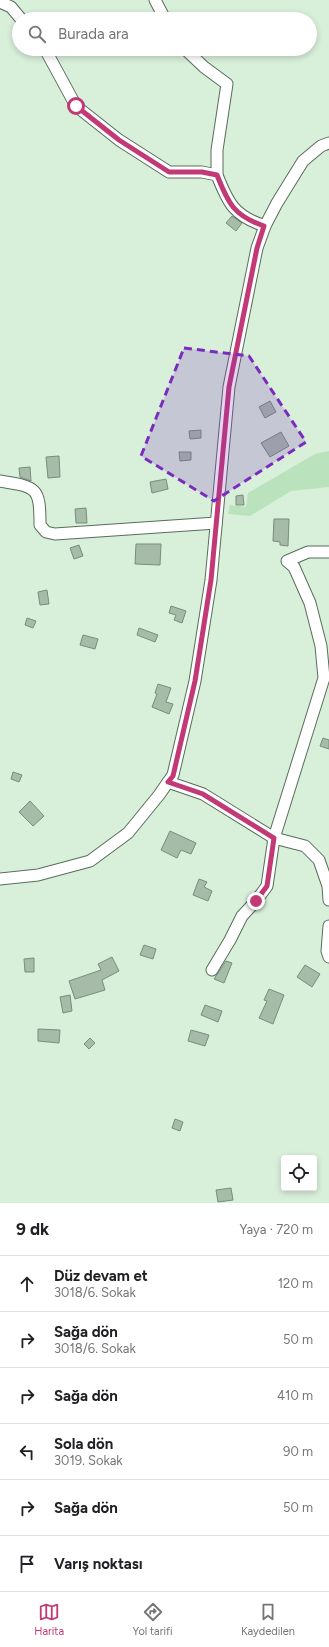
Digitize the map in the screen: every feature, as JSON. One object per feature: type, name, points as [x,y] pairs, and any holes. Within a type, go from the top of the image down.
[{"type":"street","points":[[155,0],[161,12]]},
{"type":"street","points":[[0,2],[11,7],[15,12]]},
{"type":"street","points":[[49,56],[76,106],[119,140],[169,172],[202,172],[217,175]]},
{"type":"street","points":[[192,56],[227,84],[217,150],[217,175],[226,197],[236,211],[264,226]]},
{"type":"street","points":[[0,879],[38,875],[90,861],[128,833],[173,776],[195,681],[211,580],[229,387],[257,248],[264,226],[277,202],[303,161],[321,146],[329,143]]},
{"type":"street","points":[[0,481],[33,489],[40,501],[40,525],[46,532],[55,534],[216,523]]},
{"type":"street","points":[[212,970],[242,916],[267,886],[274,838],[324,678],[321,646],[310,603],[294,567],[287,561],[308,552],[329,552]]},
{"type":"street","points":[[168,782],[203,794],[274,838],[305,846],[319,860],[328,886],[329,900]]},
{"type":"street","points":[[329,926],[327,951],[329,958]]},
{"type":"highlighted area","points":[[184,348],[249,356],[306,442],[214,501],[141,456]]},
{"type":"green space","points":[[329,451],[329,487],[291,491],[250,516],[228,514],[230,505],[246,507],[248,493],[315,454]]},
{"type":"building","points":[[232,216],[242,223],[236,231],[226,223]]},
{"type":"building","points":[[270,401],[276,412],[265,418],[259,407]]},
{"type":"building","points":[[201,430],[201,438],[190,439],[189,431]]},
{"type":"building","points":[[281,432],[289,446],[270,457],[261,443]]},
{"type":"building","points":[[179,452],[191,452],[191,460],[180,461]]},
{"type":"building","points":[[59,456],[60,477],[48,478],[46,457]]},
{"type":"building","points":[[30,467],[31,481],[20,477],[19,468]]},
{"type":"building","points":[[166,479],[168,489],[152,493],[150,482]]},
{"type":"building","points":[[243,495],[244,505],[236,505],[236,496]]},
{"type":"building","points":[[86,508],[87,523],[76,523],[75,509]]},
{"type":"building","points":[[274,519],[289,519],[288,546],[280,545],[280,542],[273,541]]},
{"type":"building","points":[[136,544],[161,544],[160,565],[135,564]]},
{"type":"building","points":[[79,545],[83,556],[74,559],[70,548]]},
{"type":"building","points":[[47,590],[49,604],[40,605],[38,592]]},
{"type":"building","points":[[171,606],[186,611],[182,623],[174,620],[176,615],[169,613]]},
{"type":"building","points":[[27,618],[36,621],[33,628],[25,625]]},
{"type":"building","points":[[139,628],[158,635],[155,642],[137,635]]},
{"type":"building","points":[[83,635],[98,639],[95,649],[80,645]]},
{"type":"building","points":[[158,684],[171,688],[166,702],[173,704],[169,714],[152,707],[157,694],[155,693]]},
{"type":"building","points":[[323,738],[329,740],[329,749],[320,746]]},
{"type":"building","points":[[13,772],[22,775],[19,782],[11,779]]},
{"type":"building","points":[[30,801],[44,816],[33,826],[19,812]]},
{"type":"building","points":[[170,831],[196,843],[191,854],[181,850],[177,858],[161,850]]},
{"type":"building","points":[[199,879],[207,882],[204,887],[212,891],[208,901],[193,895]]},
{"type":"building","points":[[144,945],[156,949],[153,959],[140,955]]},
{"type":"building","points":[[112,957],[119,971],[102,980],[105,990],[75,999],[69,981],[101,970],[98,964]]},
{"type":"building","points":[[34,958],[34,972],[25,972],[24,959]]},
{"type":"building","points":[[226,961],[232,963],[224,983],[214,979]]},
{"type":"building","points":[[305,965],[320,974],[312,987],[297,977]]},
{"type":"building","points":[[269,989],[284,995],[273,1024],[259,1018],[267,1001],[264,1000]]},
{"type":"building","points":[[70,995],[72,1011],[63,1013],[60,997]]},
{"type":"building","points":[[205,1005],[222,1011],[218,1022],[201,1015]]},
{"type":"building","points":[[38,1029],[60,1030],[59,1043],[38,1041]]},
{"type":"building","points":[[191,1030],[209,1035],[205,1046],[188,1041]]},
{"type":"building","points":[[90,1038],[95,1043],[89,1049],[84,1044]]},
{"type":"building","points":[[175,1119],[183,1122],[180,1131],[172,1128]]},
{"type":"building","points":[[231,1188],[233,1200],[218,1202],[216,1190]]},
{"type":"route","points":[[76,106],[119,140],[169,172],[202,172],[217,175],[226,197],[236,211],[264,226],[257,248],[229,387],[211,580],[195,681],[173,776],[168,782],[203,794],[274,838],[267,886],[256,901]]}]
